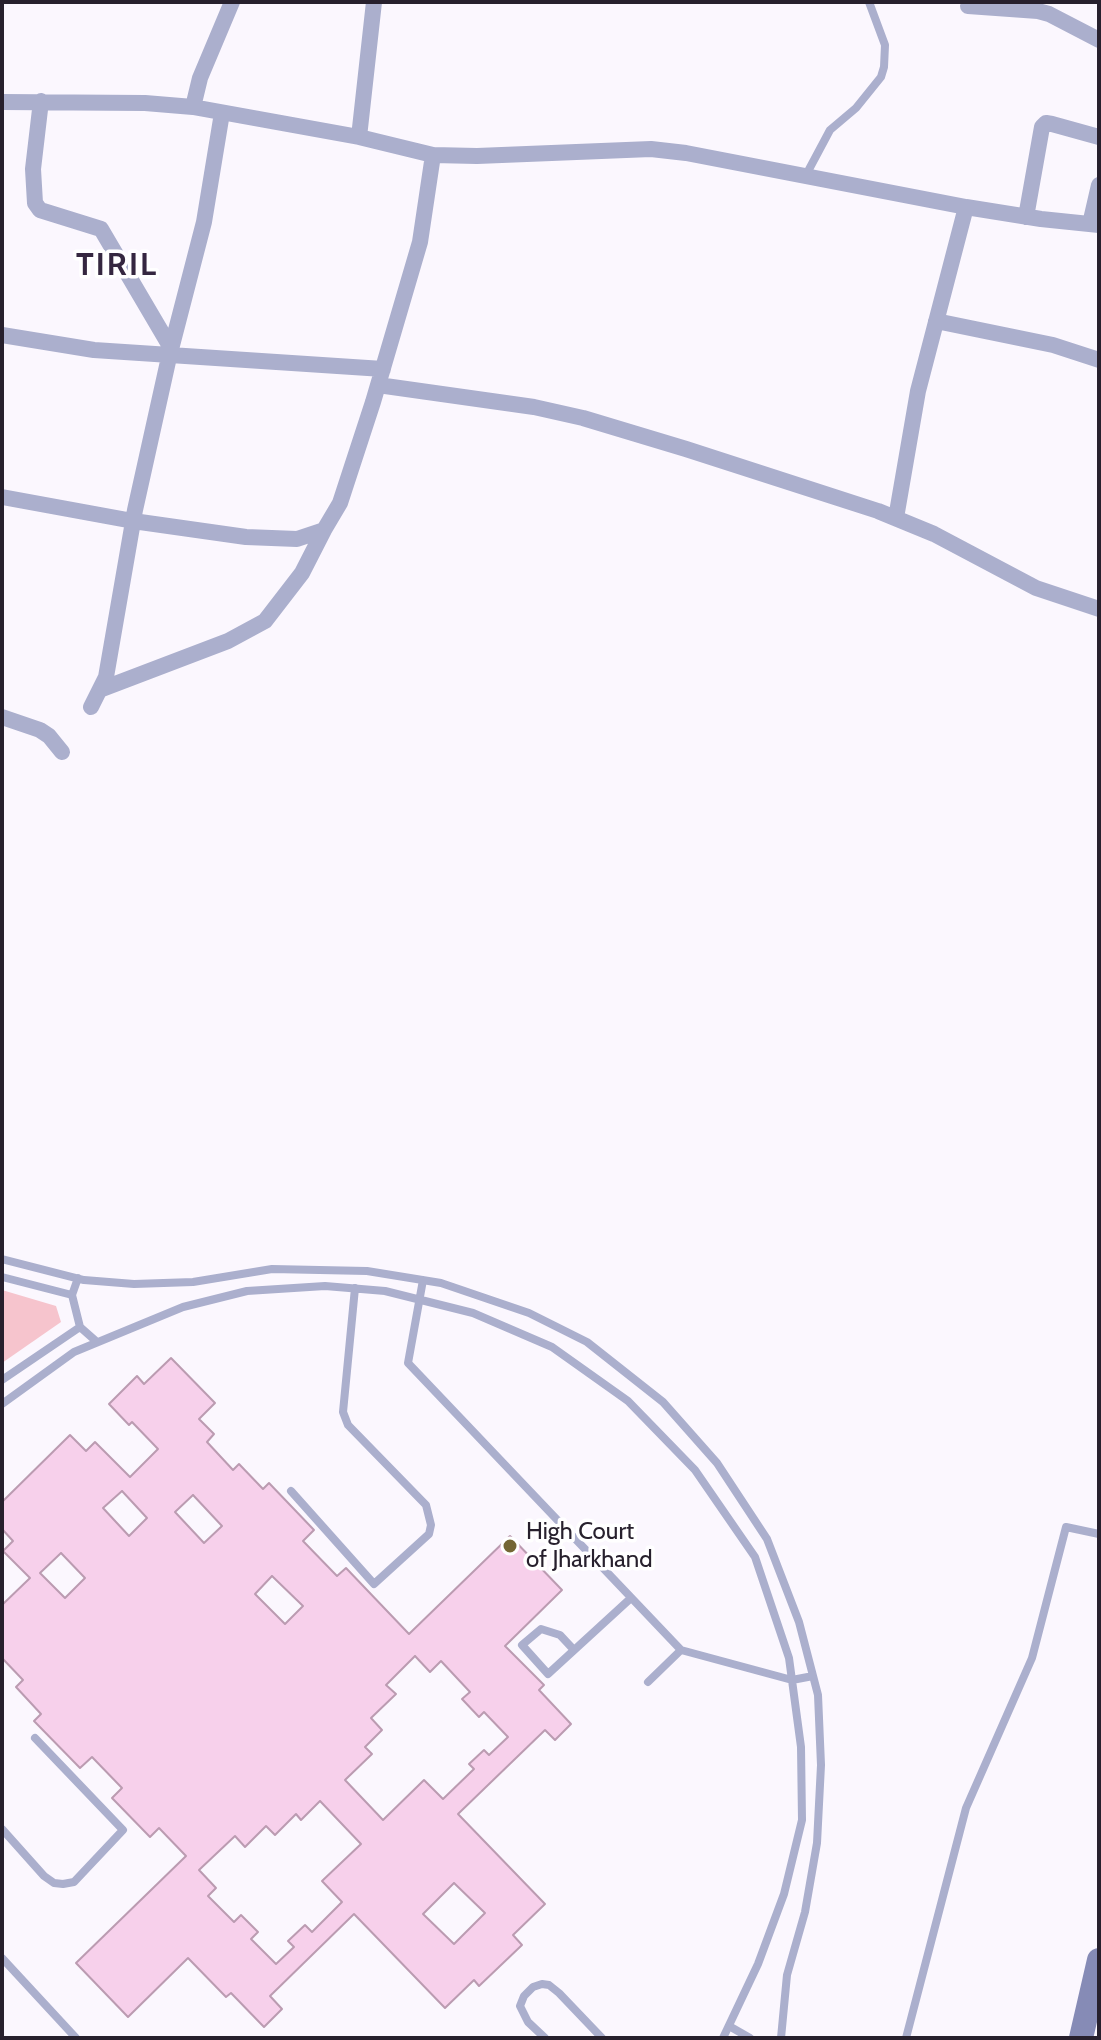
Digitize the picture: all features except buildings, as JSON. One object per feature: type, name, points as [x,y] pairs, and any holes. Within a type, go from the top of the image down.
[{"type":"main road","points":[[1081,2038],[1099,1960]]},
{"type":"street","points":[[193,107],[200,78],[232,2]]},
{"type":"street","points":[[359,137],[374,2]]},
{"type":"street","points":[[968,6],[1038,11],[1099,40]]},
{"type":"street","points":[[41,101],[33,169],[35,203],[40,210],[101,229],[170,353]]},
{"type":"street","points":[[2,102],[145,103],[193,107],[359,137],[433,155],[651,149],[686,153],[966,207],[1094,224],[1099,185]]},
{"type":"street","points":[[91,707],[106,677],[133,521],[170,353],[204,222],[222,113]]},
{"type":"street","points":[[1026,217],[1042,127],[1046,123],[1052,124],[1099,137]]},
{"type":"street","points":[[102,689],[228,641],[265,621],[302,573],[340,503],[380,377],[420,242],[433,155]]},
{"type":"street","points":[[896,518],[918,391],[966,207]]},
{"type":"street","points":[[936,321],[1053,345],[1099,360]]},
{"type":"street","points":[[2,335],[94,350],[170,353],[380,377],[583,418],[896,518],[934,534],[1036,588],[1099,609]]},
{"type":"street","points":[[2,497],[133,521],[281,540],[297,539],[324,530]]},
{"type":"street","points":[[2,717],[40,730],[62,752]]},
{"type":"lane","points":[[805,176],[830,130],[856,108],[881,77],[885,45],[869,2]]},
{"type":"lane","points":[[2,1259],[78,1278],[134,1284],[193,1282],[272,1269],[367,1271],[441,1283],[529,1313],[587,1342],[663,1402],[717,1463],[767,1539],[799,1622],[818,1695],[821,1765],[817,1843],[805,1912],[787,1975],[781,2038]]},
{"type":"lane","points":[[2,1277],[72,1295]]},
{"type":"lane","points":[[78,1278],[72,1295],[80,1327],[97,1342]]},
{"type":"lane","points":[[423,1280],[408,1363],[681,1650],[792,1680],[813,1676]]},
{"type":"lane","points":[[2,1404],[74,1352],[183,1307],[247,1291],[325,1286],[385,1291],[473,1313],[552,1347],[628,1401],[695,1470],[755,1557],[789,1658],[801,1747],[802,1820],[784,1894],[758,1964],[723,2038]]},
{"type":"lane","points":[[291,1491],[374,1584],[429,1534],[431,1525],[426,1505],[348,1425],[343,1412],[355,1288]]},
{"type":"lane","points":[[2,1380],[80,1327]]},
{"type":"lane","points":[[906,2038],[966,1808],[1032,1658],[1066,1527],[1099,1534]]},
{"type":"lane","points":[[574,1650],[560,1635],[541,1629],[522,1645],[548,1674],[631,1598]]},
{"type":"lane","points":[[648,1682],[681,1650]]},
{"type":"lane","points":[[2,1829],[44,1876],[54,1883],[63,1884],[74,1882],[123,1830],[35,1738]]},
{"type":"lane","points":[[2,1958],[76,2038]]},
{"type":"lane","points":[[545,2038],[528,2022],[520,2006],[524,1996],[533,1987],[542,1984],[559,1993],[602,2038]]},
{"type":"lane","points":[[729,2026],[747,2038]]},
{"type":"shaded area","points":[[2,1290],[56,1306],[61,1322],[2,1363]]},
{"type":"place","name":"High Court of Jharkhand","points":[[510,1546]]},
{"type":"district","name":"TIRIL","points":[[117,266]]}]
